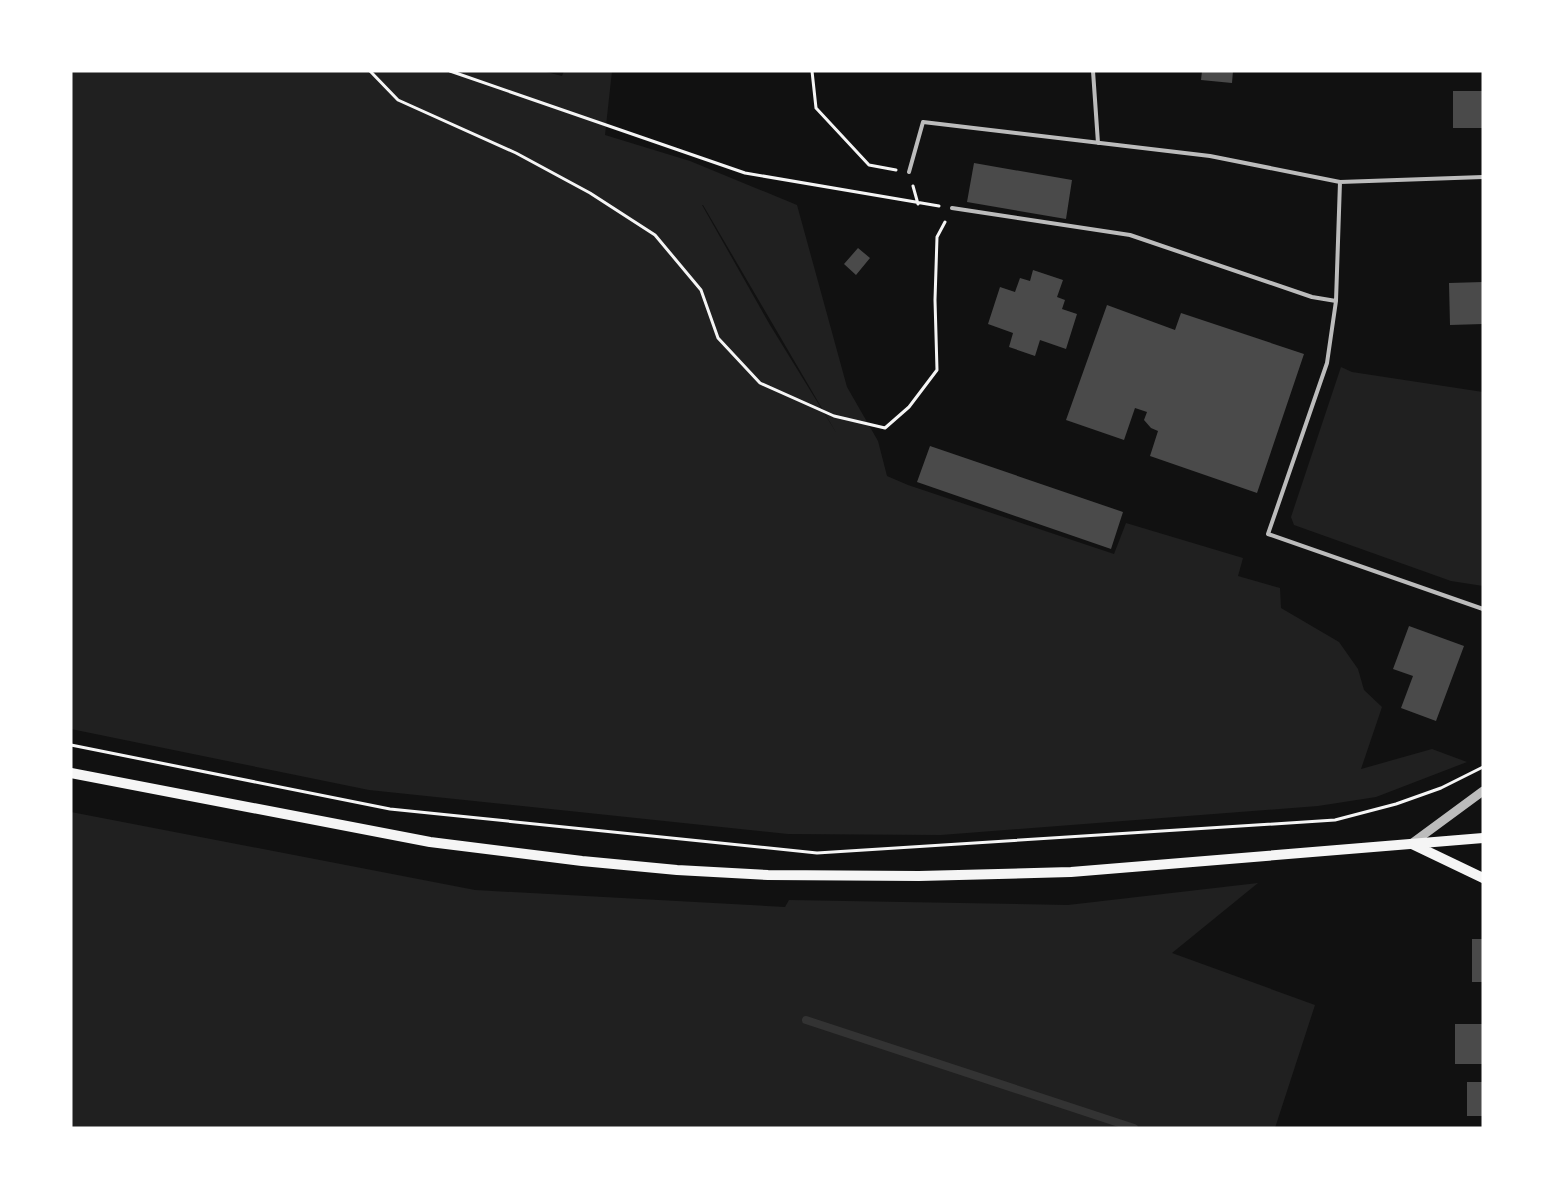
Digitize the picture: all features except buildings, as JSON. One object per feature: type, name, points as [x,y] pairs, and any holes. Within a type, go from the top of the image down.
[{"type":"main road","points":[[71,773],[430,842],[582,861],[677,870],[768,875],[919,876],[1071,872],[1483,838]]},
{"type":"main road","points":[[1411,844],[1483,878]]},
{"type":"street","points":[[1411,844],[1483,792]]},
{"type":"lane","points":[[1093,71],[1098,143]]},
{"type":"lane","points":[[909,172],[923,122],[1210,156],[1340,182],[1483,177]]},
{"type":"lane","points":[[1340,182],[1336,300],[1327,363],[1268,534],[1483,609]]},
{"type":"lane","points":[[952,208],[1130,236],[1312,296],[1336,300]]},
{"type":"path","points":[[370,71],[398,100],[516,153],[590,193],[655,236],[701,290],[718,338],[760,382],[834,416],[885,428],[909,407],[936,370],[936,237],[952,208],[918,204],[745,174],[450,71]]},
{"type":"path","points":[[812,71],[816,108],[869,166],[909,172],[918,204]]},
{"type":"path","points":[[71,745],[390,809],[816,853],[1335,820],[1396,804],[1441,788],[1483,767]]},
{"type":"shaded area","points":[[71,71],[542,71],[562,76],[564,71],[612,71],[605,135],[690,161],[797,205],[847,387],[878,441],[887,476],[908,485],[1114,554],[1126,523],[1243,558],[1238,576],[1280,588],[1281,608],[1339,642],[1358,669],[1364,690],[1382,707],[1361,769],[1432,749],[1467,762],[1376,797],[1318,806],[941,835],[788,834],[369,790],[71,729]],"holes":[[[703,205],[837,434],[770,325]]]},
{"type":"shaded area","points":[[1341,367],[1352,372],[1483,392],[1483,586],[1451,581],[1294,525],[1291,517]]},
{"type":"shaded area","points":[[71,812],[475,890],[785,907],[789,900],[1068,905],[1258,883],[1172,953],[1315,1005],[1275,1128],[71,1128]]},
{"type":"waterway","points":[[806,1020],[1134,1128]]}]
